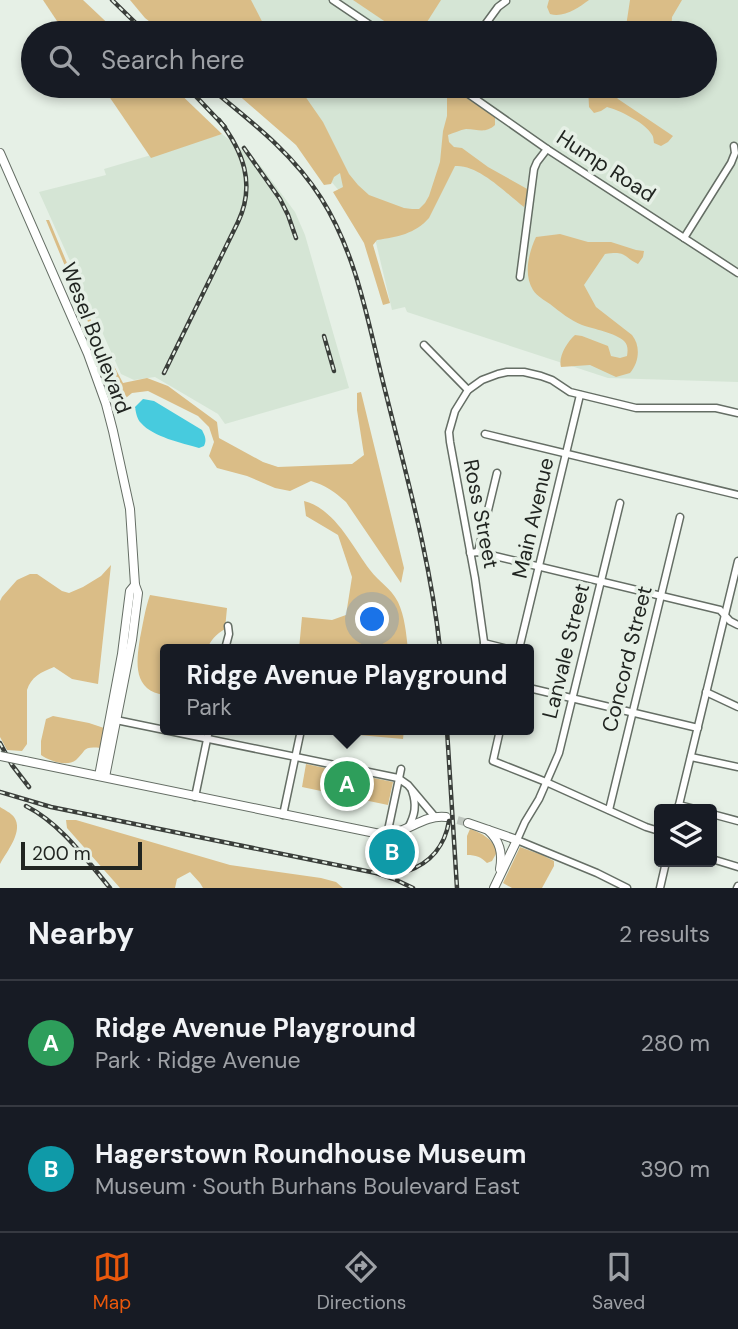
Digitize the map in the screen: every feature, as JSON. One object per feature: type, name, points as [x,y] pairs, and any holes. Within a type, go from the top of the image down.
[{"type":"main road","name":"Wesel Boulevard","points":[[0,153],[88,354],[106,404],[130,509],[135,585],[138,593],[132,640],[102,776]]},
{"type":"main road","name":"Wesel Boulevard","points":[[102,776],[130,591],[135,585]]},
{"type":"main road","points":[[0,756],[387,835],[393,835],[428,818],[446,817]]},
{"type":"main road","points":[[468,823],[517,841],[496,885]]},
{"type":"main road","points":[[486,828],[498,841],[502,854],[496,885]]},
{"type":"street","points":[[333,0],[365,21]]},
{"type":"street","points":[[488,21],[506,1]]},
{"type":"street","name":"Hump Road","points":[[474,98],[547,149],[738,273]]},
{"type":"street","points":[[684,238],[731,163],[734,146]]},
{"type":"street","points":[[520,277],[534,169],[547,149]]},
{"type":"street","points":[[424,345],[468,390],[490,376],[514,372],[546,377],[570,392],[643,409],[716,408],[736,413]]},
{"type":"street","name":"Ross Street","points":[[468,390],[455,411],[449,432],[485,644]]},
{"type":"street","name":"Main Avenue","points":[[521,644],[580,395]]},
{"type":"street","points":[[485,434],[738,495]]},
{"type":"street","points":[[478,552],[497,473]]},
{"type":"street","name":"Lanvale Street","points":[[517,841],[559,753],[620,503]]},
{"type":"street","name":"Concord Street","points":[[609,810],[680,517]]},
{"type":"street","points":[[470,553],[478,552],[720,610],[738,625]]},
{"type":"street","points":[[680,804],[738,561]]},
{"type":"street","points":[[226,644],[228,626]]},
{"type":"street","points":[[534,689],[698,728]]},
{"type":"street","points":[[706,692],[738,706]]},
{"type":"street","points":[[116,720],[160,729]]},
{"type":"street","points":[[188,735],[398,778],[412,789],[435,817]]},
{"type":"street","points":[[195,797],[208,735]]},
{"type":"street","points":[[283,815],[300,735]]},
{"type":"street","points":[[499,735],[493,761],[654,829]]},
{"type":"street","points":[[691,757],[738,767]]},
{"type":"street","points":[[387,835],[401,769]]},
{"type":"street","points":[[408,828],[415,812],[412,789]]},
{"type":"street","points":[[717,815],[738,821]]},
{"type":"street","points":[[517,841],[627,888]]},
{"type":"street","points":[[717,861],[738,867]]},
{"type":"street","points":[[660,888],[665,867]]},
{"type":"street","points":[[608,888],[612,880]]},
{"type":"shaded area","points":[[43,0],[83,0],[105,21],[57,21]]},
{"type":"shaded area","points":[[130,0],[251,0],[262,21],[149,21]]},
{"type":"shaded area","points":[[224,0],[738,0],[738,382],[608,378],[407,312],[405,307],[392,310],[373,230],[285,128],[271,98],[717,98],[717,21],[234,21]]},
{"type":"shaded area","points":[[353,0],[441,0],[428,21],[384,21]]},
{"type":"shaded area","points":[[549,0],[589,0],[571,12],[555,15],[550,14],[547,7]]},
{"type":"shaded area","points":[[630,0],[682,0],[672,21],[627,21]]},
{"type":"shaded area","points":[[110,98],[184,98],[222,134],[151,158]]},
{"type":"shaded area","points":[[242,98],[306,98],[323,122],[349,174],[358,185],[369,195],[404,208],[419,209],[429,196],[440,162],[447,98],[466,98],[495,117],[495,125],[485,130],[466,129],[448,135],[449,142],[529,190],[524,207],[482,174],[455,166],[424,223],[405,234],[377,240],[373,245],[390,303],[383,305],[364,243],[333,192],[343,187],[340,173],[334,177],[331,184],[324,185],[296,145]]},
{"type":"shaded area","points":[[589,98],[617,98],[673,136],[661,146],[654,143],[647,128],[636,120],[607,107],[594,113],[589,107]]},
{"type":"shaded area","points":[[222,134],[260,165],[295,212],[305,235],[349,388],[225,424],[218,414],[155,377],[134,380],[121,374],[39,192],[106,175],[104,169]]},
{"type":"shaded area","points":[[46,220],[49,220],[95,330],[123,383],[147,378],[168,386],[217,422],[219,438],[263,462],[278,467],[352,464],[364,455],[357,410],[357,393],[361,392],[404,568],[401,583],[346,502],[330,489],[311,481],[290,491],[217,468],[209,456],[214,442],[209,427],[198,416],[148,391],[132,393],[121,402]]},
{"type":"shaded area","points":[[560,234],[588,242],[611,242],[644,251],[638,264],[621,254],[605,254],[584,285],[596,307],[635,339],[638,354],[630,373],[616,377],[590,365],[561,367],[564,350],[575,335],[608,346],[611,356],[627,356],[628,350],[620,338],[573,321],[533,290],[528,270],[529,256],[536,237]]},
{"type":"shaded area","points":[[304,501],[325,512],[334,520],[370,570],[388,588],[404,619],[407,644],[299,644],[302,617],[332,620],[346,615],[352,577],[338,535],[306,516]]},
{"type":"shaded area","points":[[111,565],[98,684],[72,679],[54,667],[37,675],[27,690],[27,744],[22,751],[7,750],[0,737],[2,597],[17,580],[30,574],[37,574],[69,593],[101,576]]},
{"type":"shaded area","points":[[150,595],[227,608],[225,629],[210,644],[160,644],[160,694],[147,688],[139,674],[138,657]]},
{"type":"shaded area","points":[[53,716],[104,728],[101,748],[88,748],[76,760],[68,763],[53,761],[41,755],[46,719]]},
{"type":"shaded area","points":[[359,735],[403,735],[403,739]]},
{"type":"shaded area","points":[[306,764],[393,782],[388,805],[302,787]]},
{"type":"shaded area","points":[[0,807],[14,817],[17,828],[0,864]]},
{"type":"shaded area","points":[[66,820],[76,820],[230,865],[321,878],[336,882],[343,888],[203,888],[190,872],[177,879],[175,888],[120,888],[67,828]]},
{"type":"shaded area","points":[[470,829],[493,843],[497,852],[492,861],[487,863],[473,855],[467,855],[467,836]]},
{"type":"shaded area","points":[[520,847],[554,861],[542,888],[512,888],[503,883]]},
{"type":"water","points":[[143,399],[154,401],[202,430],[204,446],[199,448],[176,442],[146,428],[139,420],[135,407]]},
{"type":"tunnel","points":[[446,817],[468,823]]},
{"type":"railway","points":[[112,0],[134,21]]},
{"type":"railway","points":[[197,98],[225,127]]},
{"type":"railway","points":[[223,98],[297,166],[321,198],[344,244],[368,318],[418,521],[439,644]]},
{"type":"railway","points":[[164,373],[243,208],[246,194],[244,168],[235,144],[219,120]]},
{"type":"railway","points":[[244,148],[280,199],[296,238]]},
{"type":"railway","points":[[324,336],[334,371]]},
{"type":"railway","points":[[447,735],[457,888]]},
{"type":"railway","points":[[0,743],[29,787]]},
{"type":"railway","points":[[0,792],[51,807],[376,873],[413,888]]},
{"type":"railway","points":[[26,806],[39,813],[61,832],[110,888]]},
{"type":"railway","points":[[407,871],[430,858],[444,838],[449,821]]},
{"type":"railway","points":[[379,868],[399,869],[413,863]]},
{"type":"place","name":"Ridge Avenue Playground","points":[[347,784]]},
{"type":"place","name":"Hagerstown Roundhouse Museum","points":[[392,852]]}]
